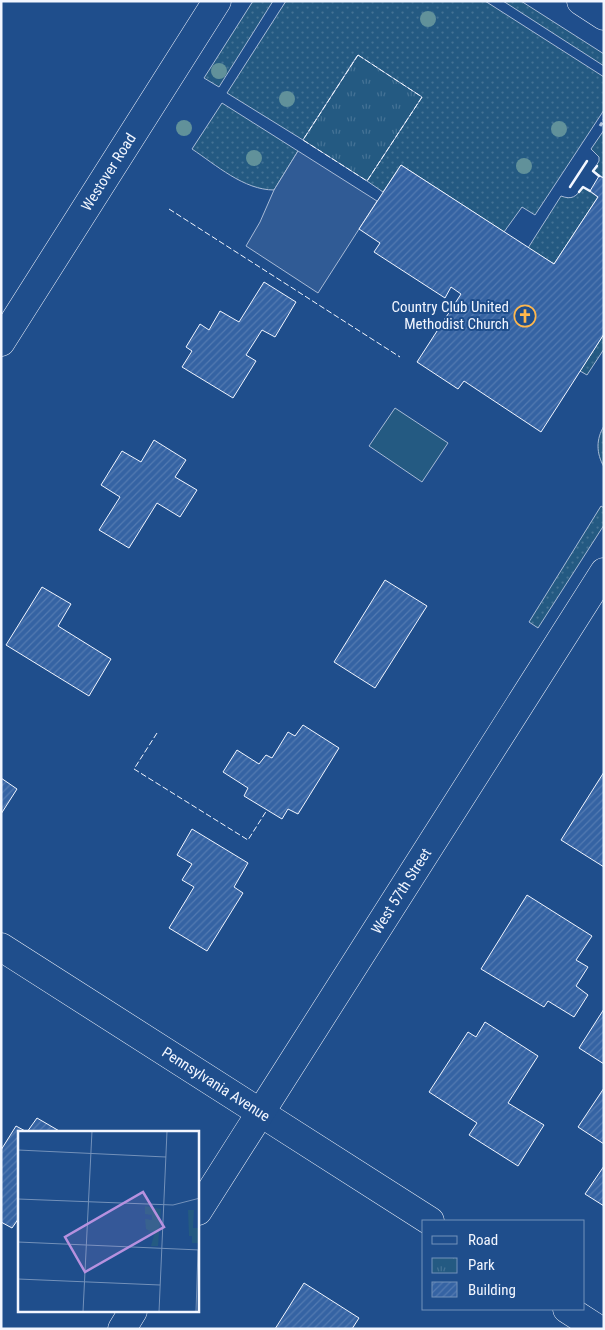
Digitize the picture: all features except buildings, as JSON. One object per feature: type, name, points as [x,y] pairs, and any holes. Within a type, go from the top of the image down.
[{"type":"street","name":"Westover Road","points":[[1,342],[217,1]]},
{"type":"street","points":[[581,1],[604,16]]},
{"type":"street","name":"West 57th Street","points":[[199,1209],[604,572]]},
{"type":"street","name":"Pennsylvania Avenue","points":[[1,947],[428,1220]]},
{"type":"street","points":[[569,1310],[598,1329]]},
{"type":"street","points":[[122,1329],[132,1312]]},
{"type":"path","points":[[600,126],[604,120]]},
{"type":"green space","points":[[253,1],[273,1],[219,87],[204,78]]},
{"type":"green space","points":[[286,1],[485,1],[604,77],[604,110],[535,215],[522,207],[504,232],[401,165],[383,192],[367,181],[422,97],[357,56],[303,140],[227,93]]},
{"type":"green space","points":[[503,1],[521,1],[604,54],[604,66]]},
{"type":"green space","points":[[358,55],[422,97],[367,181],[303,140]]},
{"type":"green space","points":[[222,103],[298,151],[274,190],[252,186],[231,176],[192,149]]},
{"type":"green space","points":[[604,130],[604,178],[593,171],[599,161],[599,157],[591,149]]},
{"type":"green space","points":[[583,187],[598,197],[554,264],[528,248],[561,196],[574,197]]},
{"type":"green space","points":[[604,334],[604,349],[587,375],[580,371]]},
{"type":"green space","points":[[395,408],[448,443],[422,482],[369,446]]},
{"type":"green space","points":[[604,426],[604,467],[600,457],[598,441]]},
{"type":"green space","points":[[601,506],[604,508],[604,525],[538,628],[529,622]]},
{"type":"shaded area","points":[[298,151],[377,201],[318,293],[246,246],[260,222],[274,190]]},
{"type":"fence","points":[[358,55],[422,97],[367,181],[303,140],[358,55]]},
{"type":"fence","points":[[169,209],[400,357]]},
{"type":"fence","points":[[157,733],[134,769],[248,840],[267,810]]},
{"type":"wall","points":[[570,187],[587,161]]},
{"type":"wall","points":[[597,166],[593,171],[599,176]]},
{"type":"wall","points":[[579,192],[583,187],[590,191]]},
{"type":"place","name":"Country Club United Methodist Church","points":[[525,316]]}]
